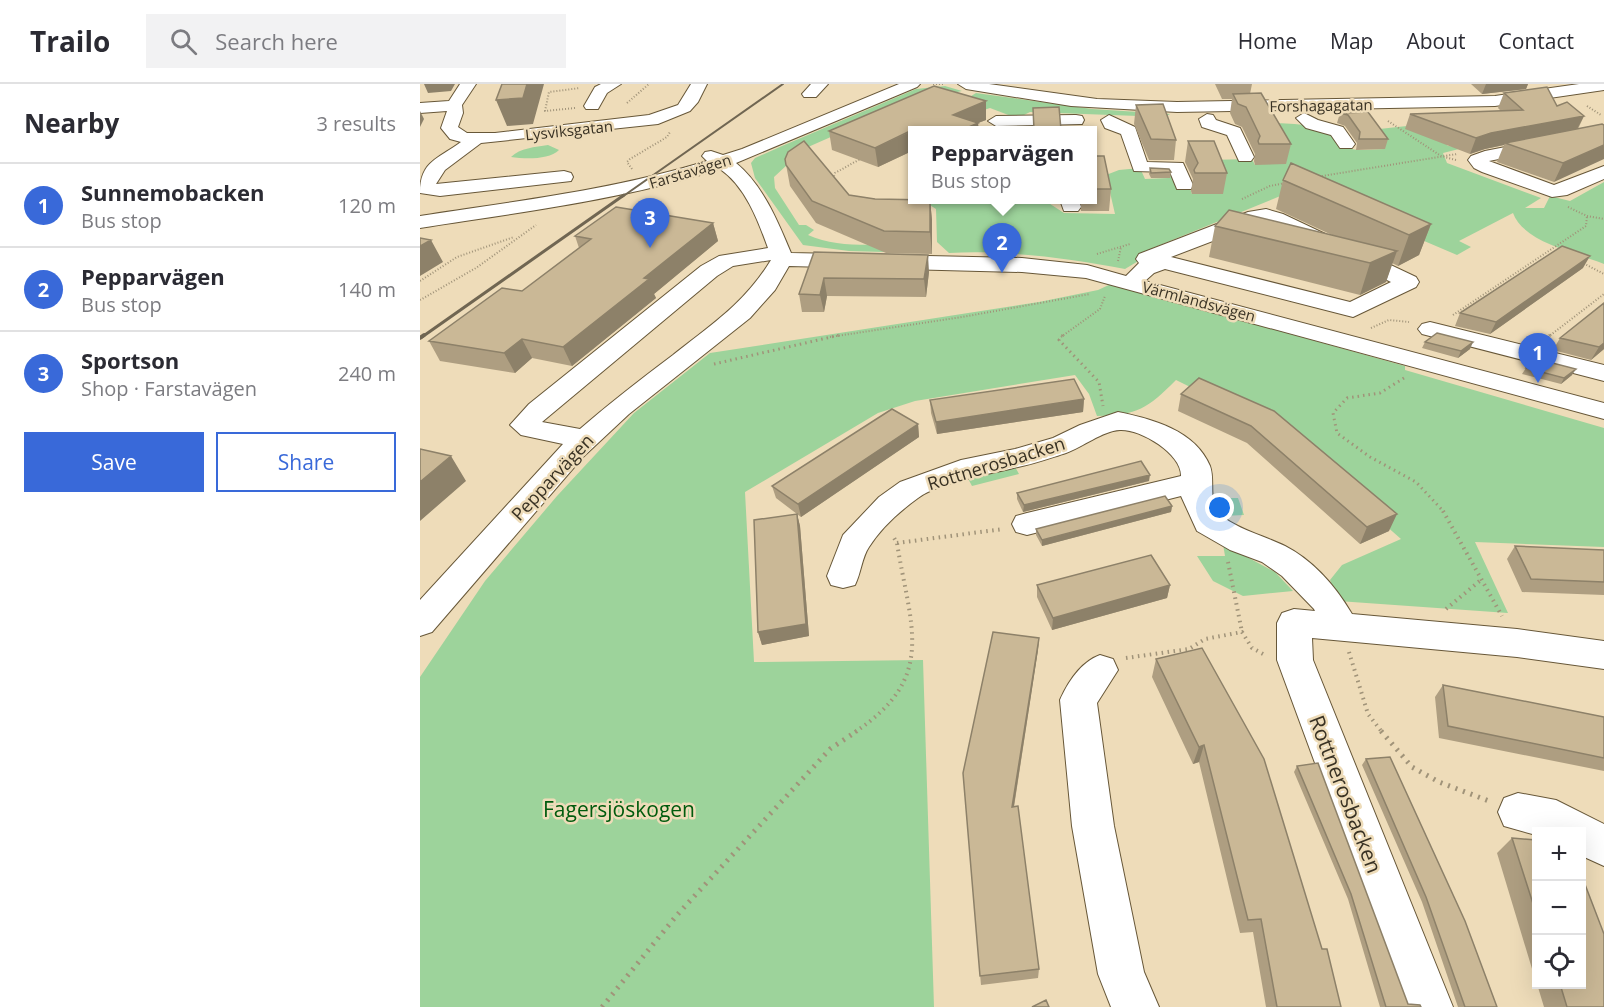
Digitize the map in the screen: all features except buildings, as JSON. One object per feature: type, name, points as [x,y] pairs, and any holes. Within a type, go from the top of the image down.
[{"type":"street","points":[[426,171],[471,144],[449,128],[455,113],[454,105],[468,84]]},
{"type":"street","points":[[592,106],[601,90],[613,84]]},
{"type":"street","name":"Farstavägen","points":[[420,212],[588,186],[716,159],[888,84]]},
{"type":"street","name":"Farstavägen","points":[[420,222],[606,193],[659,181],[912,84]]},
{"type":"street","name":"Forshagagatan","points":[[966,84],[1016,86],[1090,103],[1180,113],[1495,101],[1604,85]]},
{"type":"street","points":[[674,114],[690,102],[704,85]]},
{"type":"street","points":[[1383,86],[1399,103]]},
{"type":"street","points":[[1090,103],[1105,89]]},
{"type":"street","points":[[1122,89],[1143,95],[1337,93]]},
{"type":"street","points":[[1571,91],[1587,101]]},
{"type":"street","points":[[1537,96],[1555,110]]},
{"type":"street","points":[[420,108],[454,105]]},
{"type":"street","points":[[1011,126],[997,121],[1109,120],[1180,113],[1207,119],[1375,118],[1377,121]]},
{"type":"street","name":"Lysviksgatan","points":[[471,144],[652,120],[674,114]]},
{"type":"street","points":[[1304,118],[1312,124],[1337,131],[1346,144]]},
{"type":"street","points":[[1207,119],[1208,123],[1234,132],[1245,157]]},
{"type":"street","points":[[1109,120],[1111,124],[1129,131],[1140,167],[1177,167],[1184,185]]},
{"type":"street","points":[[584,145],[604,127]]},
{"type":"street","points":[[1604,132],[1485,156],[1477,160],[1488,168],[1560,191],[1604,172]]},
{"type":"street","points":[[716,159],[738,174],[761,210],[781,255]]},
{"type":"street","points":[[426,171],[548,161]]},
{"type":"street","points":[[426,171],[425,189],[428,191],[564,177]]},
{"type":"street","points":[[1132,283],[1137,275],[1155,262],[1165,262],[1353,310],[1407,282],[1266,215],[1255,216],[1147,259],[1155,262]]},
{"type":"street","name":"Värmlandsvägen","points":[[585,439],[531,429],[524,425],[538,410],[709,271],[727,261],[781,255],[1067,268],[1132,283],[1604,411]]},
{"type":"street","name":"Pepparvägen","points":[[420,622],[585,439],[620,408],[742,313],[767,285],[781,255]]},
{"type":"street","points":[[1430,330],[1604,373]]},
{"type":"street","name":"Rottnerosbacken","points":[[843,576],[854,543],[890,504],[910,489],[971,467],[1018,458],[1063,444],[1118,421],[1134,424],[1172,440],[1186,452],[1196,466],[1196,495],[1208,523],[1241,542],[1273,554],[1293,567],[1326,600],[1341,626]]},
{"type":"street","points":[[1027,524],[1196,482]]},
{"type":"street","points":[[1294,641],[1341,626],[1604,654]]},
{"type":"street","name":"Rottnerosbacken","points":[[1294,641],[1429,1007]]},
{"type":"street","points":[[1100,670],[1078,700],[1093,826],[1121,974],[1135,1007]]},
{"type":"street","points":[[1518,812],[1556,819],[1571,827]]},
{"type":"street","points":[[1586,837],[1604,846]]},
{"type":"path","points":[[933,84],[944,84]]},
{"type":"path","points":[[582,87],[549,92],[545,111],[592,106]]},
{"type":"path","points":[[627,162],[667,137],[675,121],[674,114]]},
{"type":"path","points":[[1315,177],[1464,153]]},
{"type":"path","points":[[834,182],[835,173],[862,158]]},
{"type":"path","points":[[1237,202],[1270,186],[1287,182]]},
{"type":"path","points":[[1562,205],[1587,216],[1604,219]]},
{"type":"path","points":[[1351,342],[1377,323],[1399,319],[1430,330],[1586,226],[1587,216]]},
{"type":"path","points":[[420,300],[476,268],[538,223]]},
{"type":"path","points":[[420,281],[457,257],[521,235]]},
{"type":"path","points":[[1067,268],[1074,262],[1131,244]]},
{"type":"path","points":[[1574,259],[1604,274]]},
{"type":"path","points":[[710,365],[829,337],[1107,292],[1100,309],[1065,332],[1059,340],[1099,382],[1103,393],[1104,425]]},
{"type":"path","points":[[1526,354],[1604,294]]},
{"type":"path","points":[[1410,358],[1405,377],[1380,393],[1347,398],[1333,413],[1337,433],[1370,458],[1416,482],[1446,513],[1517,643]]},
{"type":"path","points":[[602,1007],[677,915],[830,749],[875,719],[896,698],[909,674],[913,644],[897,543],[880,517]]},
{"type":"path","points":[[897,543],[963,536],[1027,524]]},
{"type":"path","points":[[1224,533],[1229,574],[1242,632],[1252,648],[1274,660],[1294,641]]},
{"type":"path","points":[[1447,636],[1440,614],[1482,579]]},
{"type":"path","points":[[1341,626],[1368,714],[1391,744],[1412,766],[1439,782],[1518,812]]},
{"type":"path","points":[[1100,670],[1126,658],[1189,649],[1205,639],[1242,632]]},
{"type":"green space","points":[[945,86],[962,91],[910,102],[790,155],[787,165],[774,177],[775,188],[799,225],[806,225],[814,230],[808,235],[846,244],[911,244],[920,253],[849,251],[803,245],[755,178],[751,163],[755,158],[916,89]]},
{"type":"green space","points":[[976,93],[1092,109],[1170,114],[1165,117],[1030,112],[1022,116],[1011,116],[990,108],[978,112],[968,98]]},
{"type":"green space","points":[[1263,123],[1318,127],[1331,131],[1343,145],[1363,150],[1384,149],[1370,130],[1407,126],[1431,128],[1448,146],[1467,147],[1443,153],[1447,163],[1541,198],[1525,208],[1544,208],[1550,196],[1570,201],[1604,182],[1604,264],[1539,239],[1519,223],[1513,213],[1459,241],[1471,247],[1457,255],[1300,188],[1138,254],[1140,260],[1125,269],[1037,256],[949,253],[937,242],[936,209],[928,204],[1050,204],[1064,213],[1115,214],[1106,175],[1119,170],[1140,168],[1145,179],[1168,178],[1165,170],[1183,168],[1192,194],[1207,160],[1252,159],[1255,165]]},
{"type":"green space","points":[[548,145],[559,150],[543,157],[511,157],[523,150]]},
{"type":"green space","name":"Fagersjöskogen","points":[[1111,284],[1405,366],[1405,370],[1604,428],[1604,547],[1475,542],[1508,613],[1338,601],[1330,580],[1342,565],[1401,539],[1277,430],[1176,380],[1149,404],[1123,414],[1097,416],[1089,394],[1075,375],[915,401],[878,413],[745,492],[754,662],[923,660],[934,1007],[420,1007],[420,677],[485,581],[557,496],[634,413],[710,353],[1039,302],[1098,290]]},
{"type":"green space","points":[[1012,461],[1019,474],[972,486],[965,473]]},
{"type":"green space","points":[[1217,498],[1238,498],[1244,515],[1223,516]]},
{"type":"green space","points":[[1223,544],[1275,572],[1293,591],[1243,596],[1213,581],[1197,556],[1225,556]]},
{"type":"railway","points":[[622,197],[783,84]]},
{"type":"railway","points":[[422,337],[624,195]]},
{"type":"railway","points":[[420,338],[424,335]]},
{"type":"place","name":"Sportson","points":[[650,248]]},
{"type":"place","name":"Pepparvägen","points":[[1002,273]]},
{"type":"place","name":"Sunnemobacken","points":[[1538,383]]}]
